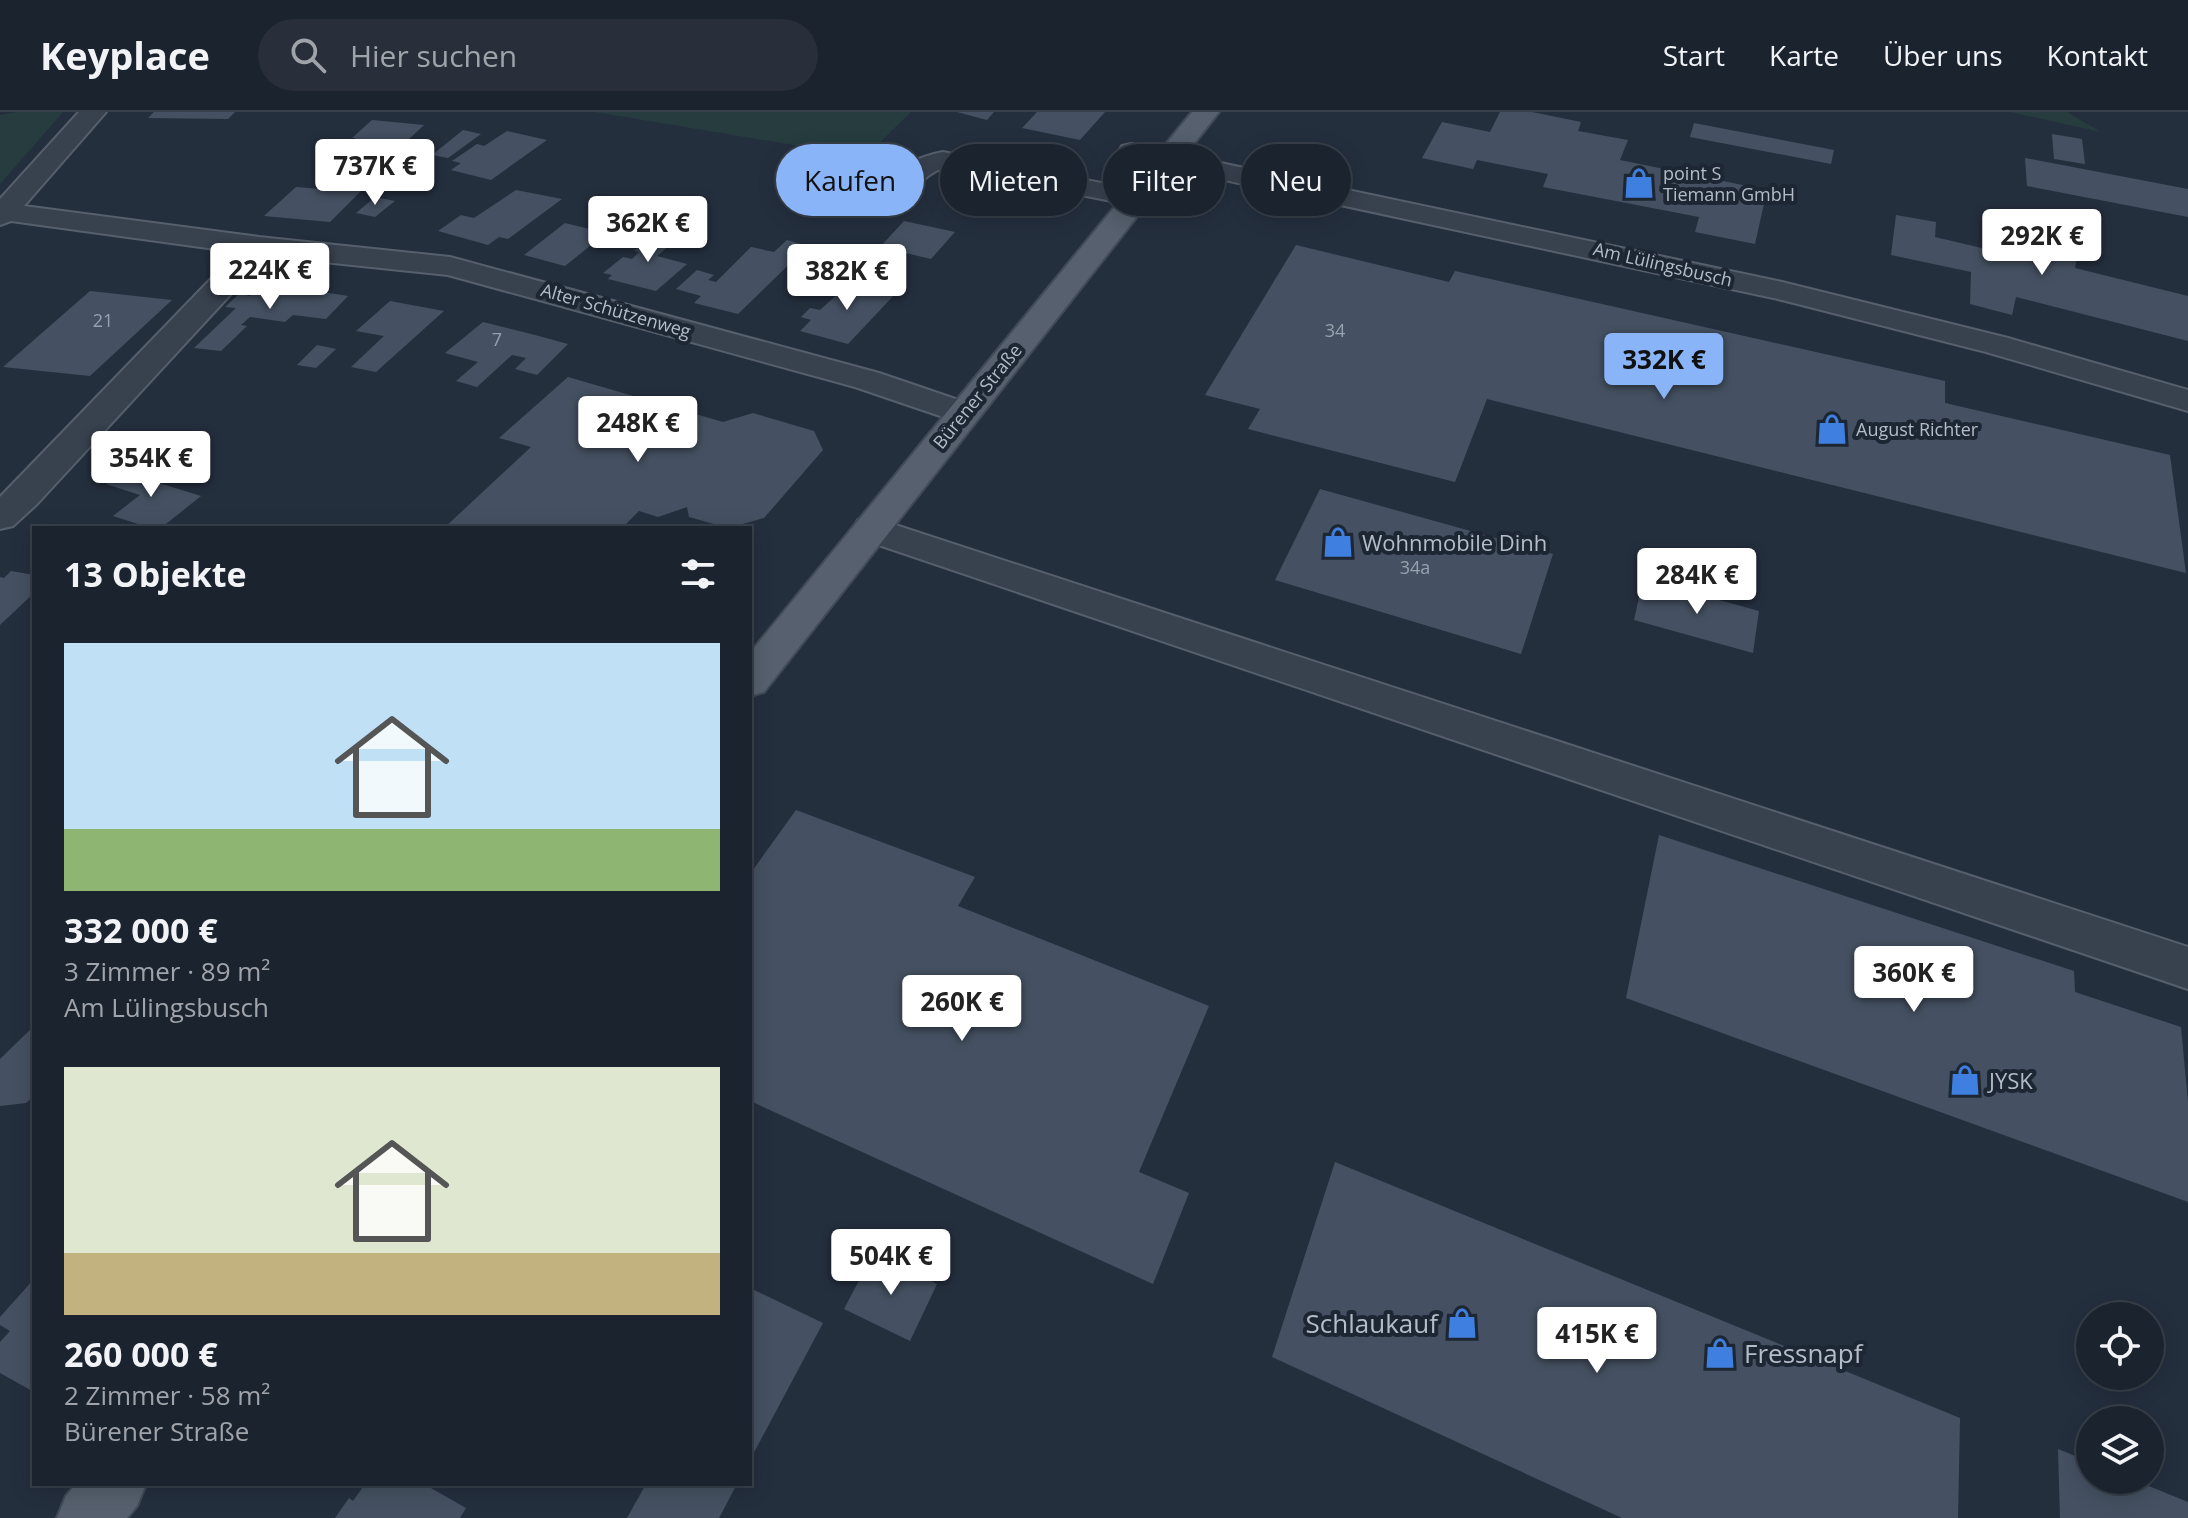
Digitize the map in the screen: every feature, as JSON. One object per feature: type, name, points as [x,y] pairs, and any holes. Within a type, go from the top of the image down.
[{"type":"main road","name":"Bürener Straße","points":[[1181,144],[1206,112]]},
{"type":"main road","name":"Bürener Straße","points":[[752,678],[1123,216]]},
{"type":"main road","points":[[88,1518],[113,1486]]},
{"type":"street","points":[[2,214],[93,112]]},
{"type":"street","points":[[924,165],[943,160],[1103,191]]},
{"type":"street","name":"Am Lülingsbusch","points":[[1225,172],[1661,263],[1821,300],[1999,345],[2188,401]]},
{"type":"street","name":"Alter Schützenweg","points":[[2,214],[450,266],[867,380],[964,413]]},
{"type":"street","points":[[0,517],[24,496],[259,246]]},
{"type":"street","points":[[871,529],[2188,968]]},
{"type":"green space","points":[[63,112],[0,184],[0,115]]},
{"type":"green space","points":[[595,112],[911,112],[878,144],[787,144]]},
{"type":"green space","points":[[2010,112],[2067,112],[2101,132]]},
{"type":"building","points":[[154,112],[235,112],[228,119],[148,118]]},
{"type":"building","points":[[957,112],[994,112],[987,120]]},
{"type":"building","points":[[1037,112],[1105,112],[1080,140],[1022,128]]},
{"type":"building","name":"point S Tiemann GmbH","points":[[1500,112],[1532,112],[1581,122],[1578,131],[1628,140],[1620,160],[1767,190],[1755,244],[1695,232],[1699,217],[1543,187],[1548,174],[1477,160],[1473,169],[1422,158],[1442,122],[1490,132]]},
{"type":"building","points":[[372,120],[424,125],[390,157],[337,152],[356,138],[352,138]]},
{"type":"building","points":[[1694,123],[1834,150],[1831,164],[1690,137]]},
{"type":"building","points":[[463,130],[481,134],[448,158],[432,155]]},
{"type":"building","points":[[507,131],[547,140],[491,180],[451,170],[461,163],[452,161],[477,144],[484,146]]},
{"type":"building","points":[[2052,134],[2082,139],[2085,164],[2054,159]]},
{"type":"building","points":[[2025,158],[2188,189],[2188,217],[2027,186]]},
{"type":"building","points":[[354,171],[379,173],[330,222],[264,216],[296,187],[334,190]]},
{"type":"building","points":[[516,190],[562,199],[508,239],[499,237],[488,245],[438,231],[461,215],[474,218]]},
{"type":"building","points":[[375,197],[395,201],[375,217],[356,213]]},
{"type":"building","points":[[642,210],[657,214],[625,243],[611,240]]},
{"type":"building","points":[[1896,215],[1936,222],[1935,237],[1990,250],[1998,219],[2030,227],[2028,233],[2079,246],[2075,268],[2188,296],[2188,341],[2016,297],[2012,315],[1970,304],[1971,272],[1891,255]]},
{"type":"building","points":[[904,221],[955,232],[931,259],[880,247]]},
{"type":"building","points":[[565,223],[606,233],[565,266],[524,255]]},
{"type":"building","points":[[660,230],[682,235],[657,256],[687,264],[656,291],[608,279],[612,275],[603,273],[623,257],[632,259],[639,252],[634,251]]},
{"type":"building","points":[[787,240],[808,246],[738,314],[694,303],[701,296],[676,289],[697,270],[714,275],[708,280],[716,282],[751,247],[774,252]]},
{"type":"building","name":"August Richter","points":[[1296,245],[1449,282],[1455,271],[1945,381],[1945,403],[2170,455],[2186,573],[1487,399],[1455,482],[1248,429],[1260,409],[1205,395]]},
{"type":"building","points":[[828,270],[848,275],[830,293],[811,287]]},
{"type":"building","points":[[852,281],[897,292],[848,344],[800,331],[811,320],[801,317],[810,308],[820,310]]},
{"type":"building","points":[[263,283],[348,296],[326,319],[293,315],[285,322],[250,317],[241,325],[247,326],[221,351],[194,348],[236,308],[225,307],[239,294],[250,296]]},
{"type":"building","points":[[90,291],[172,300],[90,376],[3,367]]},
{"type":"building","points":[[390,301],[444,311],[376,372],[351,367],[384,336],[356,331]]},
{"type":"building","points":[[483,322],[568,344],[537,375],[515,369],[526,358],[512,355],[477,387],[456,381],[478,362],[445,353]]},
{"type":"building","points":[[317,345],[336,349],[316,368],[297,365]]},
{"type":"building","points":[[568,377],[723,422],[753,413],[814,431],[823,450],[764,518],[735,526],[721,526],[689,517],[687,507],[658,517],[639,511],[624,526],[446,526],[531,447],[499,438]]},
{"type":"building","points":[[128,467],[162,477],[156,482],[201,496],[164,526],[140,526],[113,516],[140,495],[106,484]]},
{"type":"building","points":[[1320,489],[1553,554],[1521,654],[1275,580]]},
{"type":"building","points":[[11,571],[32,575],[32,595],[0,625],[0,577],[4,578]]},
{"type":"building","points":[[1643,579],[1759,611],[1753,653],[1634,620]]},
{"type":"building","points":[[796,810],[975,877],[958,906],[1209,1006],[1139,1172],[1189,1193],[1153,1284],[752,1102],[752,871]]},
{"type":"building","name":"JYSK","points":[[1659,835],[2074,971],[2075,992],[2181,1027],[2188,1102],[2188,1202],[1626,998]]},
{"type":"building","points":[[32,1028],[32,1098],[26,1103],[0,1106],[0,1059]]},
{"type":"building","points":[[1335,1162],[1960,1418],[1958,1518],[1622,1518],[1272,1357]]},
{"type":"building","points":[[873,1254],[937,1284],[910,1341],[844,1309]]},
{"type":"building","points":[[32,1281],[32,1391],[0,1373],[0,1342],[10,1331],[0,1325],[0,1317]]},
{"type":"building","points":[[752,1289],[823,1323],[752,1456]]},
{"type":"building","points":[[2058,1449],[2076,1456],[2076,1494],[2164,1492],[2188,1502],[2188,1518],[2060,1518]]},
{"type":"building","points":[[364,1486],[428,1486],[466,1508],[460,1518],[335,1518],[349,1498],[353,1501]]},
{"type":"building","points":[[645,1486],[736,1486],[719,1518],[627,1518]]},
{"type":"place","name":"point S Tiemann GmbH","points":[[1639,183]]},
{"type":"place","name":"August Richter","points":[[1832,429]]},
{"type":"place","name":"Wohnmobile Dinh","points":[[1338,542]]},
{"type":"place","name":"JYSK","points":[[1965,1080]]},
{"type":"place","name":"Schlaukauf","points":[[1462,1323]]},
{"type":"place","name":"Fressnapf","points":[[1720,1353]]}]
